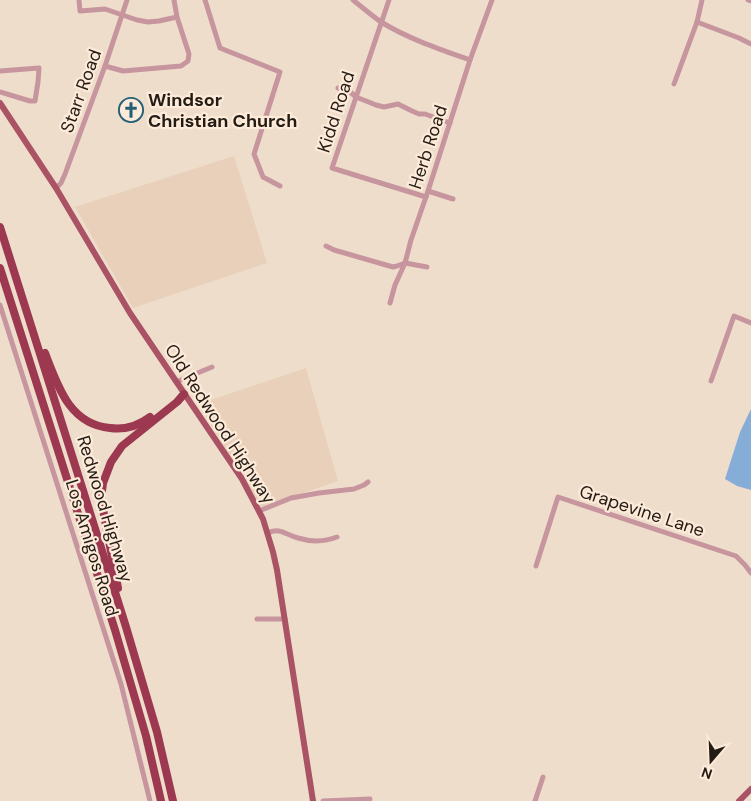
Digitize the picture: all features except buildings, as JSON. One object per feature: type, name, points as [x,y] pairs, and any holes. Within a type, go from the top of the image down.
[{"type":"highway","name":"Redwood Highway","points":[[0,227],[126,627],[157,732],[173,801]]},
{"type":"highway","name":"Redwood Highway","points":[[0,268],[115,630],[146,736],[161,801]]},
{"type":"highway","points":[[22,294],[55,379],[70,406],[89,423],[115,429],[133,426],[145,421],[184,394]]},
{"type":"highway","points":[[126,627],[100,499],[103,483],[111,462],[122,446],[177,402],[184,394]]},
{"type":"main road","name":"Old Redwood Highway","points":[[0,103],[56,188],[130,313],[242,479],[259,511],[268,533],[277,570],[313,801]]},
{"type":"main road","points":[[739,801],[751,789]]},
{"type":"street","points":[[78,0],[80,11],[105,9],[148,22],[177,17]]},
{"type":"street","name":"Starr Road","points":[[56,188],[61,184],[65,174],[105,66],[126,0]]},
{"type":"street","points":[[105,66],[123,71],[181,66],[185,64],[188,61],[188,54],[174,0]]},
{"type":"street","points":[[206,0],[220,48],[280,72],[254,154],[263,177],[280,186]]},
{"type":"street","points":[[353,0],[381,22],[417,41],[470,60]]},
{"type":"street","name":"Kidd Road","points":[[389,0],[332,168],[427,194]]},
{"type":"street","name":"Herb Road","points":[[390,303],[470,60],[492,0]]},
{"type":"street","points":[[674,84],[697,22],[702,0]]},
{"type":"street","points":[[697,22],[751,44]]},
{"type":"street","points":[[0,71],[39,68],[34,101],[0,92]]},
{"type":"street","points":[[338,88],[376,105],[384,107],[398,104],[412,112],[425,114],[450,123]]},
{"type":"street","points":[[427,194],[453,199]]},
{"type":"street","points":[[326,246],[393,267],[405,262],[427,268]]},
{"type":"street","name":"Los Amigos Road","points":[[0,305],[121,684],[150,801]]},
{"type":"street","points":[[712,381],[734,316],[751,323]]},
{"type":"street","points":[[176,382],[212,366]]},
{"type":"street","points":[[259,511],[291,498],[354,489],[368,482]]},
{"type":"street","name":"Grapevine Lane","points":[[536,566],[558,497],[736,556],[751,573]]},
{"type":"street","points":[[268,533],[274,530],[280,531],[298,538],[319,542],[337,537]]},
{"type":"street","points":[[257,619],[285,619]]},
{"type":"street","points":[[536,801],[543,777]]},
{"type":"street","points":[[323,801],[370,799]]},
{"type":"shaded area","points":[[234,156],[267,263],[133,308],[75,207]]},
{"type":"shaded area","points":[[306,368],[338,481],[260,508],[199,404]]},
{"type":"water","points":[[751,409],[751,490],[737,486],[725,479],[740,432]]},
{"type":"place","name":"Windsor Christian Church","points":[[131,110]]}]
